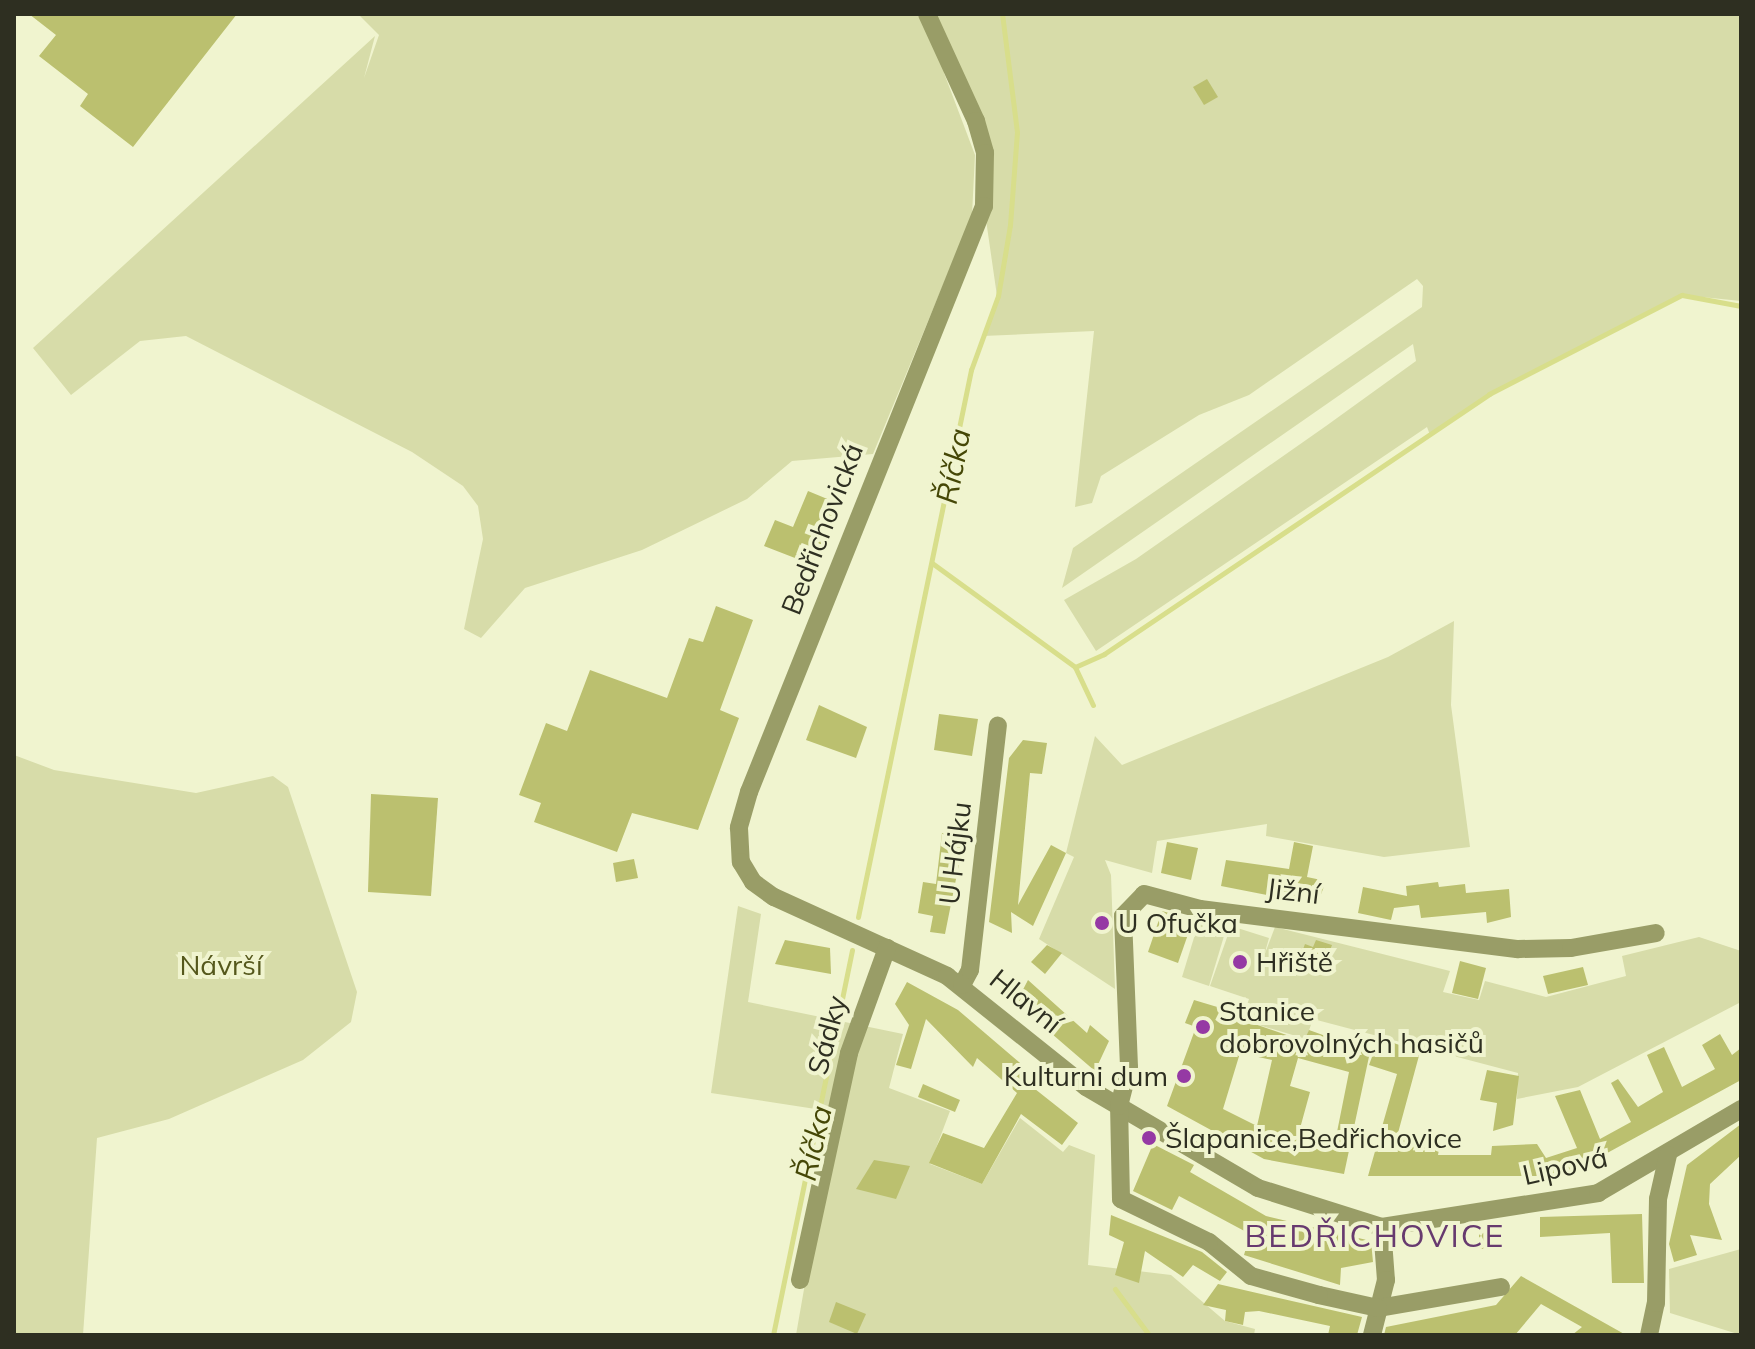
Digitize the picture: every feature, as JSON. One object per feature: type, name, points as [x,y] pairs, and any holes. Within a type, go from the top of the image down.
[{"type":"street","name":"Bedřichovická","points":[[749,876],[738,840],[749,792],[984,206],[985,153],[976,121],[927,14]]},
{"type":"street","name":"U Hájku","points":[[962,985],[970,970],[998,726]]},
{"type":"street","name":"Hlavní","points":[[749,876],[774,897],[962,985],[1086,1087],[1258,1188],[1382,1227]]},
{"type":"street","name":"Jižní","points":[[1119,1106],[1129,1067],[1123,916],[1144,894],[1200,909],[1525,950],[1656,933]]},
{"type":"street","name":"Sádky","points":[[800,1280],[849,1053],[887,948]]},
{"type":"street","points":[[1119,1106],[1121,1199],[1209,1242],[1251,1276],[1378,1308],[1501,1287]]},
{"type":"street","name":"Lipová","points":[[1382,1227],[1598,1193],[1626,1181],[1741,1109]]},
{"type":"street","points":[[1649,1335],[1658,1199],[1668,1155]]},
{"type":"street","points":[[1626,1181],[1658,1199]]},
{"type":"street","points":[[1372,1335],[1386,1265],[1382,1227]]},
{"type":"green space","points":[[358,14],[1741,14],[1741,301],[1682,295],[1489,394],[1430,435],[1427,427],[1096,651],[1064,600],[1136,559],[1416,361],[1413,344],[1062,588],[1073,548],[1422,307],[1423,286],[1417,279],[1249,395],[1199,415],[1101,476],[1092,503],[1075,507],[1094,331],[983,336],[997,296],[984,206],[987,180],[955,68],[944,73],[975,155],[972,215],[873,454],[792,461],[747,499],[642,550],[525,588],[481,638],[464,629],[483,539],[478,506],[463,486],[412,452],[186,336],[140,341],[71,395],[33,348],[375,36],[364,78],[379,35]]},
{"type":"green space","points":[[1454,621],[1451,705],[1470,847],[1384,857],[1266,836],[1267,824],[1157,841],[1152,873],[1105,860],[1111,875],[1115,989],[1039,939],[1074,857],[1066,853],[1095,736],[1122,765],[1388,657]]},
{"type":"green space","name":"Návrší","points":[[14,755],[54,770],[196,793],[273,776],[288,787],[357,992],[351,1022],[303,1060],[169,1119],[97,1138],[83,1335],[14,1335]]},
{"type":"green space","points":[[738,906],[761,914],[748,1002],[903,1034],[889,1088],[950,1111],[930,1164],[982,1184],[1020,1118],[1063,1152],[1069,1145],[1095,1155],[1088,1265],[1171,1275],[1225,1321],[1255,1329],[1254,1335],[796,1335],[835,1112],[711,1093]]},
{"type":"green space","points":[[1200,918],[1227,926],[1209,986],[1182,977]]},
{"type":"green space","points":[[1231,926],[1269,938],[1264,956],[1275,927],[1450,971],[1443,992],[1479,1000],[1485,981],[1546,997],[1626,976],[1622,956],[1699,937],[1741,951],[1741,1002],[1578,1087],[1517,1099],[1518,1073],[1313,1019],[1306,1039],[1242,1020],[1249,999],[1210,986]]},
{"type":"green space","points":[[1741,1249],[1741,1335],[1670,1313],[1669,1269]]},
{"type":"building","points":[[29,14],[237,14],[133,147],[80,106],[88,94],[39,56],[56,35]]},
{"type":"building","points":[[1207,79],[1218,97],[1204,105],[1193,87]]},
{"type":"building","points":[[808,491],[837,503],[813,565],[764,546],[775,520],[793,527]]},
{"type":"building","points":[[716,606],[753,620],[720,710],[739,718],[698,830],[632,813],[617,852],[534,822],[541,803],[519,795],[546,723],[567,731],[590,670],[667,698],[689,638],[703,642]]},
{"type":"building","points":[[819,705],[867,727],[856,758],[806,740]]},
{"type":"building","points":[[939,714],[978,719],[972,756],[934,750]]},
{"type":"building","points":[[1023,740],[1047,743],[1042,774],[1030,773],[1018,905],[1051,845],[1066,853],[1033,926],[1011,912],[1012,933],[989,922],[1009,758]]},
{"type":"building","points":[[371,794],[438,798],[431,896],[368,892]]},
{"type":"building","points":[[942,833],[959,836],[961,854],[945,934],[930,932],[933,916],[918,913],[923,882],[936,884]]},
{"type":"building","points":[[1167,842],[1198,848],[1191,880],[1161,873]]},
{"type":"building","points":[[1294,842],[1313,846],[1307,877],[1326,881],[1317,905],[1221,886],[1226,860],[1289,869]]},
{"type":"building","points":[[634,859],[638,878],[616,882],[613,863]]},
{"type":"building","points":[[1438,882],[1439,887],[1465,884],[1466,893],[1509,889],[1511,917],[1487,923],[1486,912],[1421,918],[1419,905],[1394,908],[1391,920],[1358,913],[1363,887],[1407,896],[1406,886]]},
{"type":"building","points":[[1162,911],[1193,920],[1178,963],[1148,952]]},
{"type":"building","points":[[785,940],[830,948],[831,974],[775,964]]},
{"type":"building","points":[[1316,940],[1332,945],[1321,974],[1297,965],[1305,944],[1313,947]]},
{"type":"building","points":[[1047,945],[1062,953],[1045,974],[1031,962]]},
{"type":"building","points":[[1460,961],[1486,968],[1478,999],[1452,993]]},
{"type":"building","points":[[1583,967],[1588,985],[1548,994],[1543,976]]},
{"type":"building","points":[[1028,980],[1087,1033],[1090,1025],[1109,1041],[1095,1071],[1016,1003]]},
{"type":"building","points":[[907,982],[958,1010],[1040,1080],[1035,1089],[1078,1123],[1062,1145],[1021,1114],[982,1184],[929,1163],[943,1133],[984,1148],[1017,1093],[977,1058],[973,1067],[926,1019],[911,1069],[896,1065],[909,1025],[895,1004]]},
{"type":"building","points":[[1228,998],[1248,1006],[1243,1020],[1304,1041],[1309,1030],[1370,1052],[1344,1174],[1264,1159],[1167,1106],[1196,1027],[1185,1023],[1194,1000],[1224,1009]],"holes":[[[1240,1053],[1272,1060],[1257,1126],[1223,1109]],[[1298,1058],[1349,1072],[1334,1147],[1296,1143],[1310,1092],[1290,1086]]]},
{"type":"building","points":[[1720,1034],[1732,1055],[1741,1048],[1741,1080],[1565,1176],[1368,1176],[1397,1074],[1369,1065],[1379,1038],[1420,1052],[1398,1133],[1440,1144],[1438,1155],[1491,1155],[1492,1146],[1537,1144],[1546,1158],[1577,1148],[1555,1096],[1580,1090],[1600,1139],[1631,1122],[1611,1083],[1618,1079],[1638,1107],[1663,1092],[1647,1055],[1664,1047],[1682,1087],[1715,1069],[1702,1045]]},
{"type":"building","points":[[1487,1070],[1519,1076],[1513,1125],[1493,1131],[1497,1103],[1480,1100]]},
{"type":"building","points":[[923,1084],[960,1100],[955,1112],[918,1097]]},
{"type":"building","points":[[1741,1124],[1741,1155],[1710,1184],[1709,1204],[1722,1240],[1690,1235],[1697,1255],[1674,1262],[1669,1244],[1687,1165]]},
{"type":"building","points":[[1153,1144],[1194,1165],[1190,1172],[1266,1216],[1371,1241],[1373,1262],[1341,1268],[1340,1285],[1244,1255],[1250,1234],[1179,1196],[1172,1210],[1133,1191]]},
{"type":"building","points":[[874,1160],[910,1166],[896,1199],[856,1189]]},
{"type":"building","points":[[1642,1214],[1644,1283],[1612,1283],[1610,1233],[1540,1237],[1540,1217]]},
{"type":"building","points":[[1111,1215],[1202,1252],[1227,1272],[1220,1281],[1193,1265],[1183,1277],[1145,1251],[1139,1283],[1115,1275],[1124,1242],[1109,1235]]},
{"type":"building","points":[[1502,1232],[1503,1248],[1479,1249],[1479,1233]]},
{"type":"building","points":[[1521,1276],[1626,1335],[1572,1335],[1582,1327],[1541,1304],[1515,1335],[1384,1335],[1386,1327],[1496,1305]]},
{"type":"building","points":[[1218,1284],[1362,1317],[1357,1335],[1328,1335],[1330,1326],[1259,1311],[1245,1312],[1243,1325],[1225,1321],[1226,1310],[1203,1305]]},
{"type":"building","points":[[836,1302],[866,1314],[857,1334],[829,1322]]},
{"type":"waterway","name":"Říčka","points":[[858,917],[971,370],[998,296],[1010,225],[1017,132],[1002,14]]},
{"type":"waterway","points":[[1075,667],[1104,654],[1489,394],[1682,295],[1741,306]]},
{"type":"waterway","points":[[932,563],[1075,667],[1093,705]]},
{"type":"waterway","name":"Říčka","points":[[773,1335],[852,950]]},
{"type":"waterway","points":[[1115,1289],[1149,1335]]},
{"type":"place","name":"U Ofučka","points":[[1102,923]]},
{"type":"place","name":"Hřiště","points":[[1240,962]]},
{"type":"place","name":"Stanice dobrovolných hasičů","points":[[1203,1027]]},
{"type":"place","name":"Kulturni dum","points":[[1184,1076]]},
{"type":"place","name":"Šlapanice,Bedřichovice","points":[[1149,1138]]},
{"type":"district","name":"BEDŘICHOVICE","points":[[1375,1235]]}]
